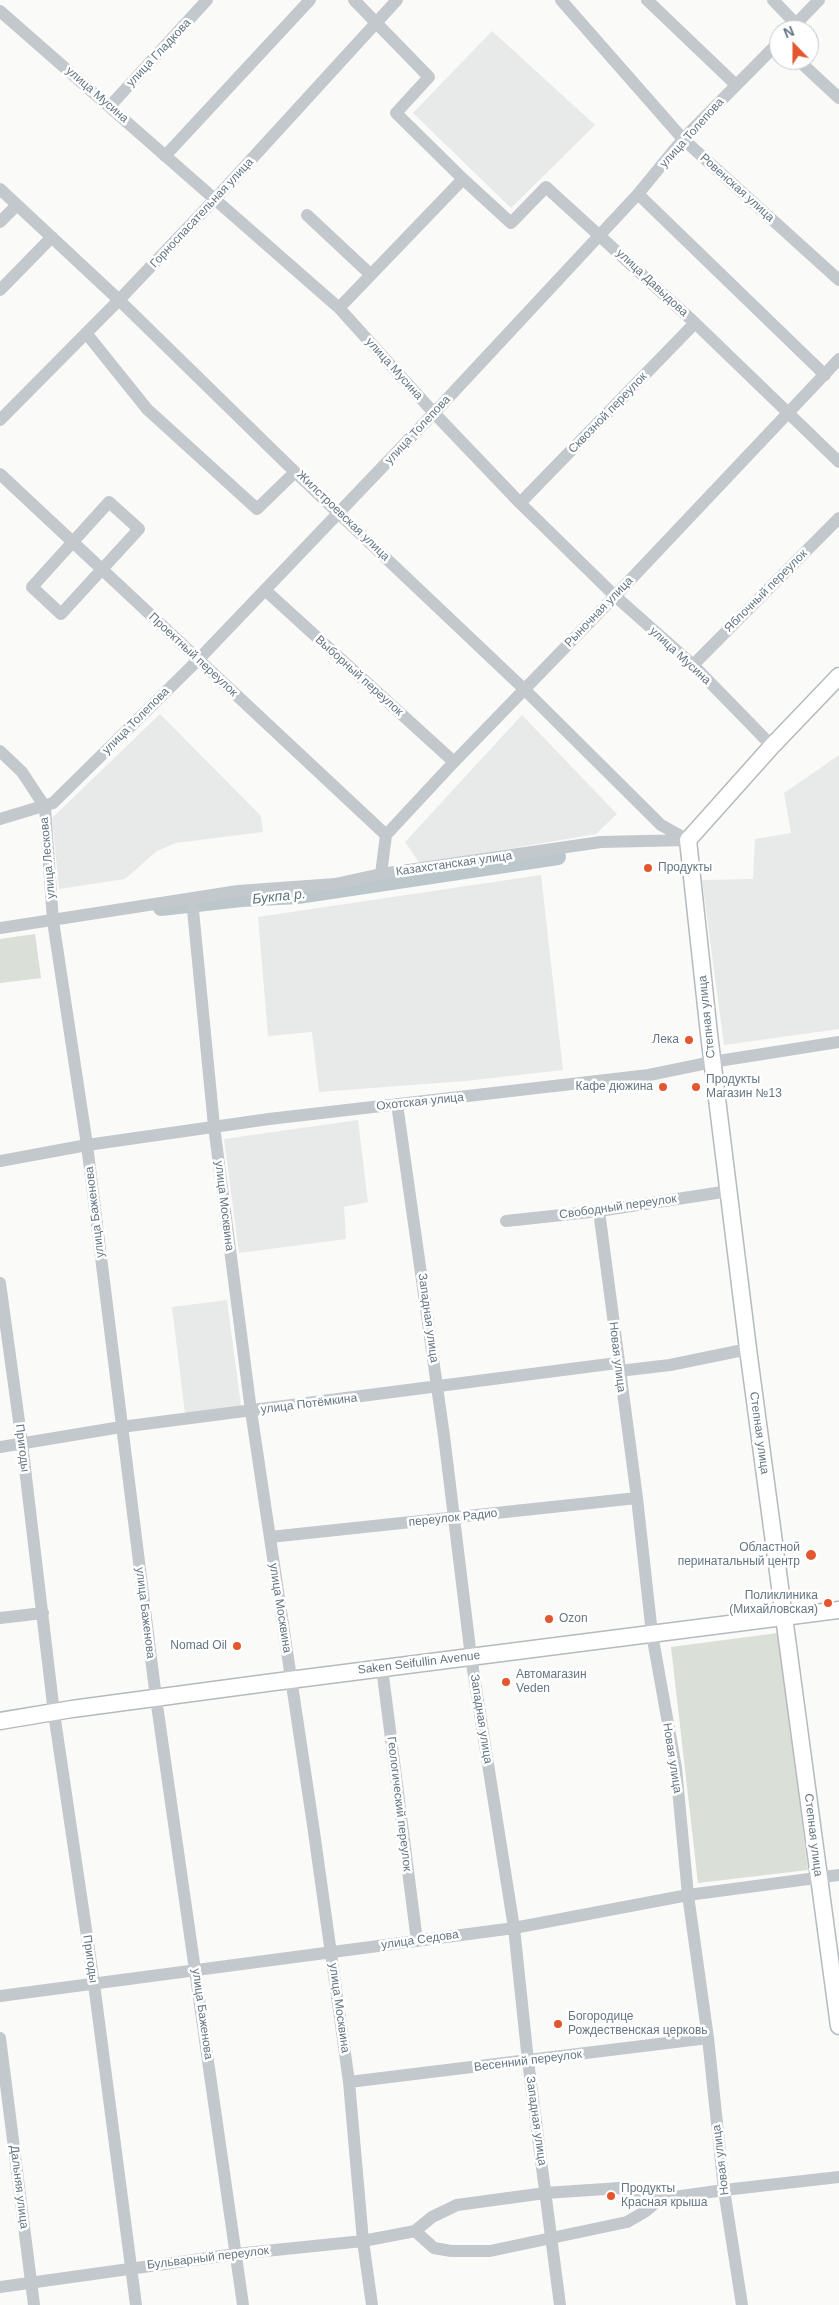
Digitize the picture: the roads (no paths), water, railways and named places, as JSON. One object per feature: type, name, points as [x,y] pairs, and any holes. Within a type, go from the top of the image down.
[{"type":"main road","points":[[688,840],[772,746],[839,676]]},
{"type":"main road","name":"Степная улица","points":[[688,840],[712,1062],[748,1349],[839,2026]]},
{"type":"main road","name":"Saken Seifullin Avenue","points":[[0,1722],[156,1698],[839,1610]]},
{"type":"street","name":"улица Гладкова","points":[[110,106],[208,0]]},
{"type":"street","points":[[166,156],[310,0]]},
{"type":"street","name":"улица Давыдова","points":[[354,0],[429,77],[396,113],[463,179],[511,223],[546,186],[695,323],[839,462]]},
{"type":"street","name":"Горноспасательная улица","points":[[0,420],[86,334],[216,198],[397,0]]},
{"type":"street","name":"Ровенская улица","points":[[561,0],[684,139],[839,280]]},
{"type":"street","points":[[647,0],[736,85]]},
{"type":"street","points":[[773,0],[788,20]]},
{"type":"street","points":[[800,20],[819,0]]},
{"type":"street","name":"улица Мусина","points":[[0,11],[216,198],[339,308],[434,414],[520,503],[615,596],[693,665],[772,746]]},
{"type":"street","name":"улица Толепова","points":[[45,807],[53,803],[198,660],[434,414],[638,194],[684,139],[769,52]]},
{"type":"street","points":[[809,70],[839,98]]},
{"type":"street","points":[[339,308],[463,179]]},
{"type":"street","name":"Жилстроевская улица","points":[[0,189],[52,236],[524,689],[661,824],[688,840]]},
{"type":"street","points":[[638,194],[825,375]]},
{"type":"street","points":[[0,222],[17,205]]},
{"type":"street","points":[[308,215],[370,274]]},
{"type":"street","points":[[0,290],[52,236]]},
{"type":"street","name":"Сквозной переулок","points":[[520,503],[695,323]]},
{"type":"street","points":[[86,334],[147,409],[257,509],[296,472]]},
{"type":"street","name":"Рыночная улица","points":[[386,835],[839,359]]},
{"type":"street","name":"Проектный переулок","points":[[0,474],[386,835]]},
{"type":"street","points":[[109,502],[139,529],[101,570],[61,614],[32,587],[109,502]]},
{"type":"street","name":"Яблочный переулок","points":[[693,665],[839,518]]},
{"type":"street","name":"Выборный переулок","points":[[265,590],[454,762]]},
{"type":"street","name":"улица Лескова","points":[[0,751],[22,772],[45,807],[53,921]]},
{"type":"street","points":[[0,819],[45,807]]},
{"type":"street","points":[[381,874],[386,835]]},
{"type":"street","name":"Казахстанская улица","points":[[0,928],[238,891],[335,884],[381,874],[601,842],[688,840]]},
{"type":"street","name":"улица Москвина","points":[[192,910],[214,1126],[251,1411],[292,1680],[349,2082],[363,2241],[372,2305]]},
{"type":"street","name":"улица Баженова","points":[[53,921],[87,1145],[156,1698],[243,2305]]},
{"type":"street","name":"Охотская улица","points":[[0,1161],[87,1145],[214,1126],[649,1075],[712,1062],[839,1042]]},
{"type":"street","name":"Западная улица","points":[[398,1104],[438,1388],[471,1657],[514,1928],[528,2061],[560,2305]]},
{"type":"street","name":"Свободный переулок","points":[[506,1221],[599,1211],[729,1191]]},
{"type":"street","name":"Новая улица","points":[[599,1211],[618,1367],[637,1498],[652,1634],[676,1768],[688,1895],[708,2038],[724,2190],[742,2305]]},
{"type":"street","name":"Пригоды","points":[[0,1283],[22,1443],[54,1713],[94,1984],[136,2305]]},
{"type":"street","name":"улица Потёмкина","points":[[0,1447],[121,1428],[438,1388],[618,1367],[670,1365],[748,1349]]},
{"type":"street","name":"переулок Радио","points":[[270,1537],[637,1498]]},
{"type":"street","points":[[0,1618],[43,1613]]},
{"type":"street","name":"Геологический переулок","points":[[382,1668],[417,1941]]},
{"type":"street","name":"улица Седова","points":[[0,1996],[514,1928],[688,1895],[839,1875]]},
{"type":"street","name":"Дальняя улица","points":[[0,2038],[34,2305]]},
{"type":"street","name":"Весенний переулок","points":[[349,2082],[708,2038]]},
{"type":"street","name":"Бульварный переулок","points":[[0,2287],[236,2254],[363,2241],[415,2231],[432,2217],[457,2205],[545,2193],[620,2188],[640,2191],[660,2199],[839,2177]]},
{"type":"street","name":"Бульварный переулок","points":[[415,2231],[434,2248],[451,2251],[490,2251],[627,2222],[646,2211],[660,2199]]},
{"type":"waterway","name":"Букпа р.","points":[[161,908],[241,899],[298,896],[558,857]]},
{"type":"place","name":"Продукты","points":[[648,868]]},
{"type":"place","name":"Лека","points":[[689,1040]]},
{"type":"place","name":"Кафе дюжина","points":[[663,1087]]},
{"type":"place","name":"Продукты Магазин №13","points":[[696,1087]]},
{"type":"place","name":"Областной перинатальный центр","points":[[811,1555]]},
{"type":"place","name":"Поликлиника (Михайловская)","points":[[828,1603]]},
{"type":"place","name":"Ozon","points":[[549,1619]]},
{"type":"place","name":"Nomad Oil","points":[[237,1646]]},
{"type":"place","name":"Автомагазин Veden","points":[[506,1682]]},
{"type":"place","name":"Богородице Рождественская церковь","points":[[558,2024]]},
{"type":"place","name":"Продукты Красная крыша","points":[[611,2196]]}]
